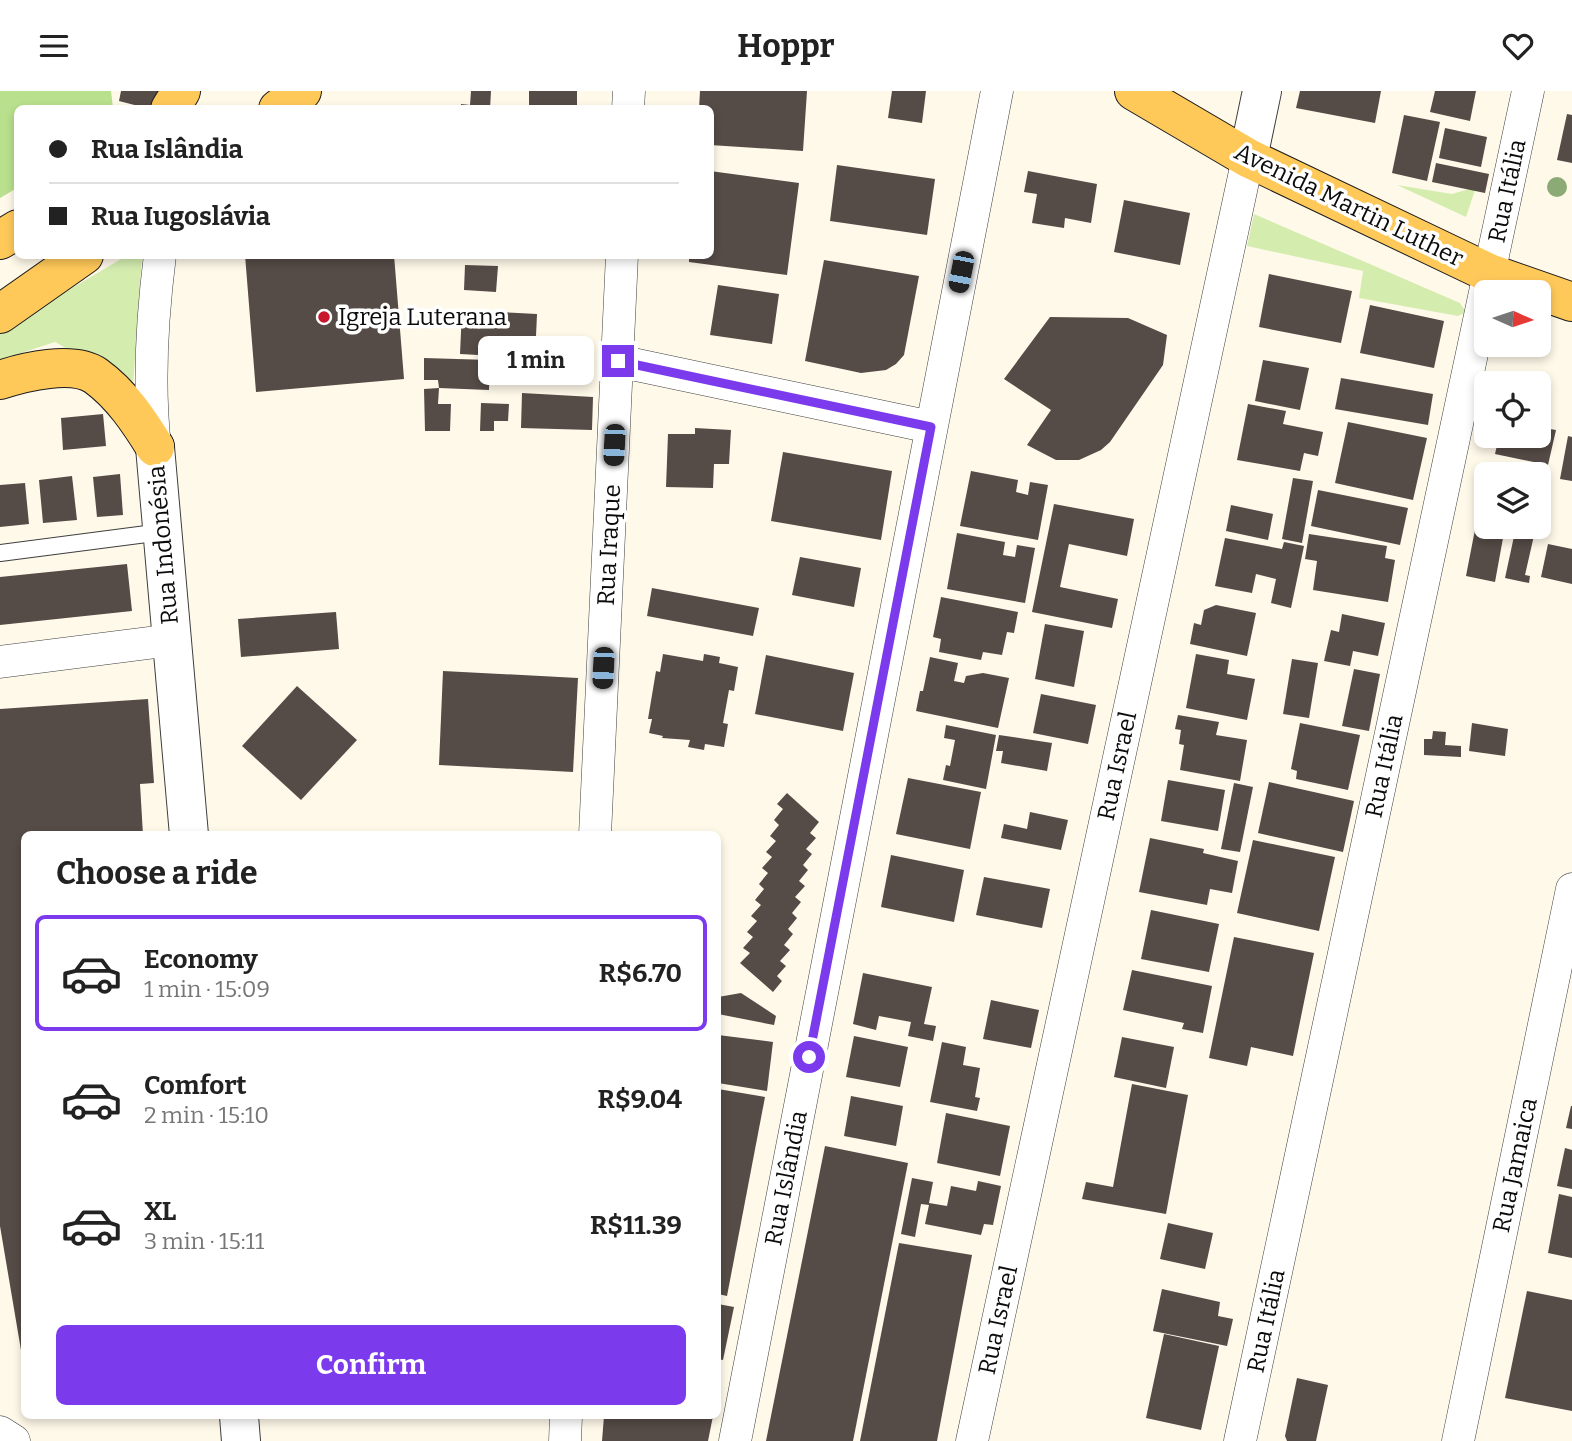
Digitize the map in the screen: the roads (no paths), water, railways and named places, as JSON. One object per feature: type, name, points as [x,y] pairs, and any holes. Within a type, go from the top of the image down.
[{"type":"main road","points":[[283,105],[302,91]]},
{"type":"main road","name":"Avenida Martin Luther","points":[[1134,91],[1248,158],[1489,273],[1572,302]]},
{"type":"main road","points":[[0,314],[78,259]]},
{"type":"main road","points":[[0,380],[21,373],[73,368],[94,375],[154,431]]},
{"type":"street","name":"Rua Islândia","points":[[735,1441],[997,91]]},
{"type":"street","name":"Rua Israel","points":[[972,1441],[1262,91]]},
{"type":"street","name":"Rua Itália","points":[[1240,1441],[1528,91]]},
{"type":"street","name":"Rua Indonésia","points":[[160,259],[152,368],[154,431],[189,831]]},
{"type":"street","name":"Rua Iraque","points":[[595,831],[622,259]]},
{"type":"street","points":[[618,361],[931,427]]},
{"type":"street","points":[[0,662],[172,639]]},
{"type":"street","name":"Rua Jamaica","points":[[1458,1441],[1572,889]]},
{"type":"street","points":[[239,1419],[241,1441]]},
{"type":"street","points":[[565,1441],[566,1419]]},
{"type":"street","points":[[0,1432],[14,1441]]},
{"type":"lane","points":[[0,553],[162,532]]},
{"type":"place","name":"Igreja Luterana","points":[[324,317]]}]
